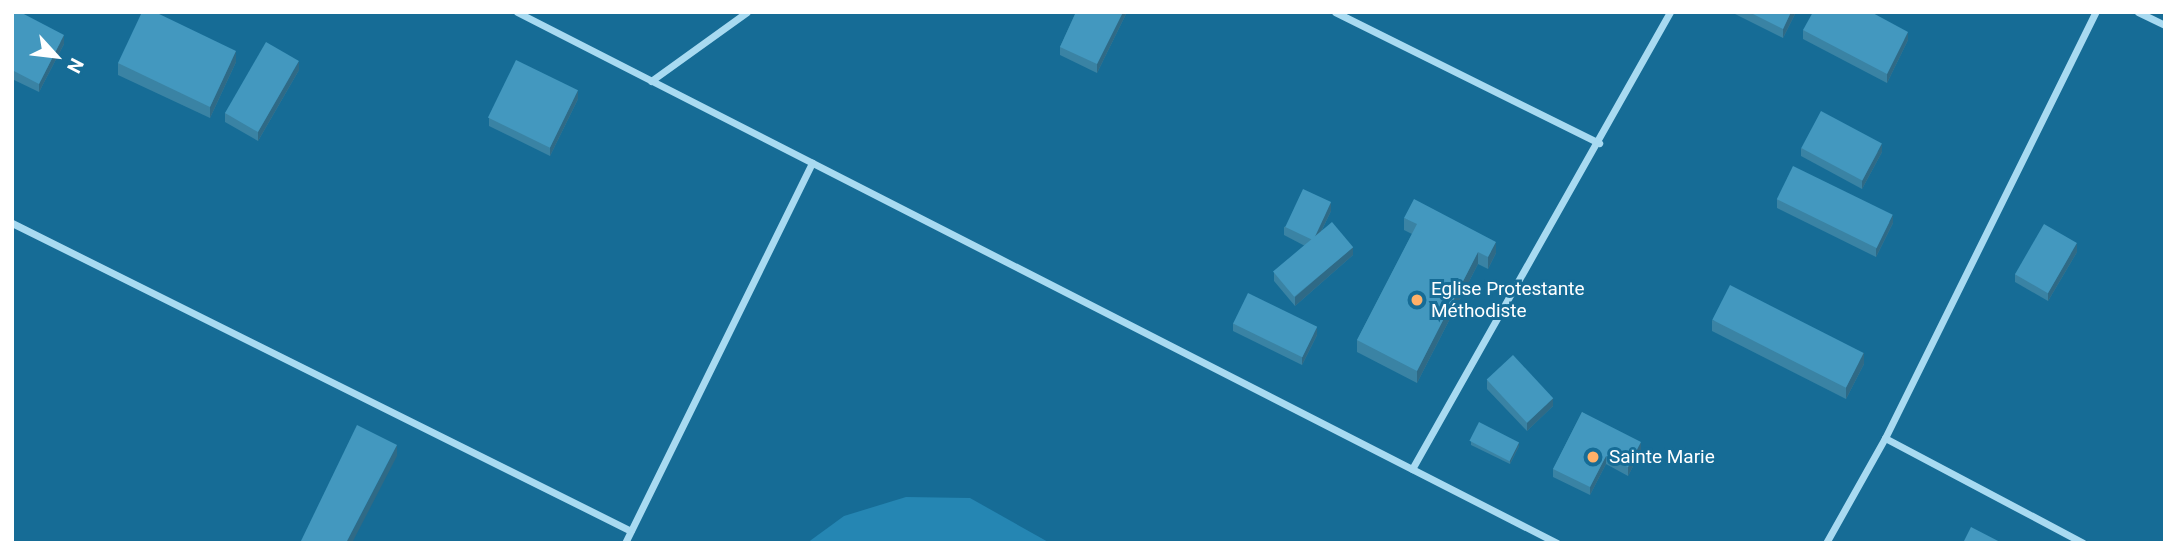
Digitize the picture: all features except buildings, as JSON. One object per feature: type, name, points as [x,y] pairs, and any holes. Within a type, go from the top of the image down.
[{"type":"street","points":[[517,12],[1557,543]]},
{"type":"street","points":[[651,81],[747,12]]},
{"type":"street","points":[[1335,12],[1599,143]]},
{"type":"street","points":[[1412,469],[1599,143],[1670,12]]},
{"type":"street","points":[[1826,543],[1885,438],[2096,12]]},
{"type":"street","points":[[2138,12],[2165,26]]},
{"type":"street","points":[[625,543],[812,163]]},
{"type":"street","points":[[12,223],[631,531]]},
{"type":"street","points":[[1885,438],[2083,543]]},
{"type":"shaded area","points":[[906,497],[970,498],[1050,543],[807,543],[844,516]]},
{"type":"place","name":"Eglise Protestante Méthodiste","points":[[1417,300]]},
{"type":"place","name":"Sainte Marie","points":[[1593,457]]}]
